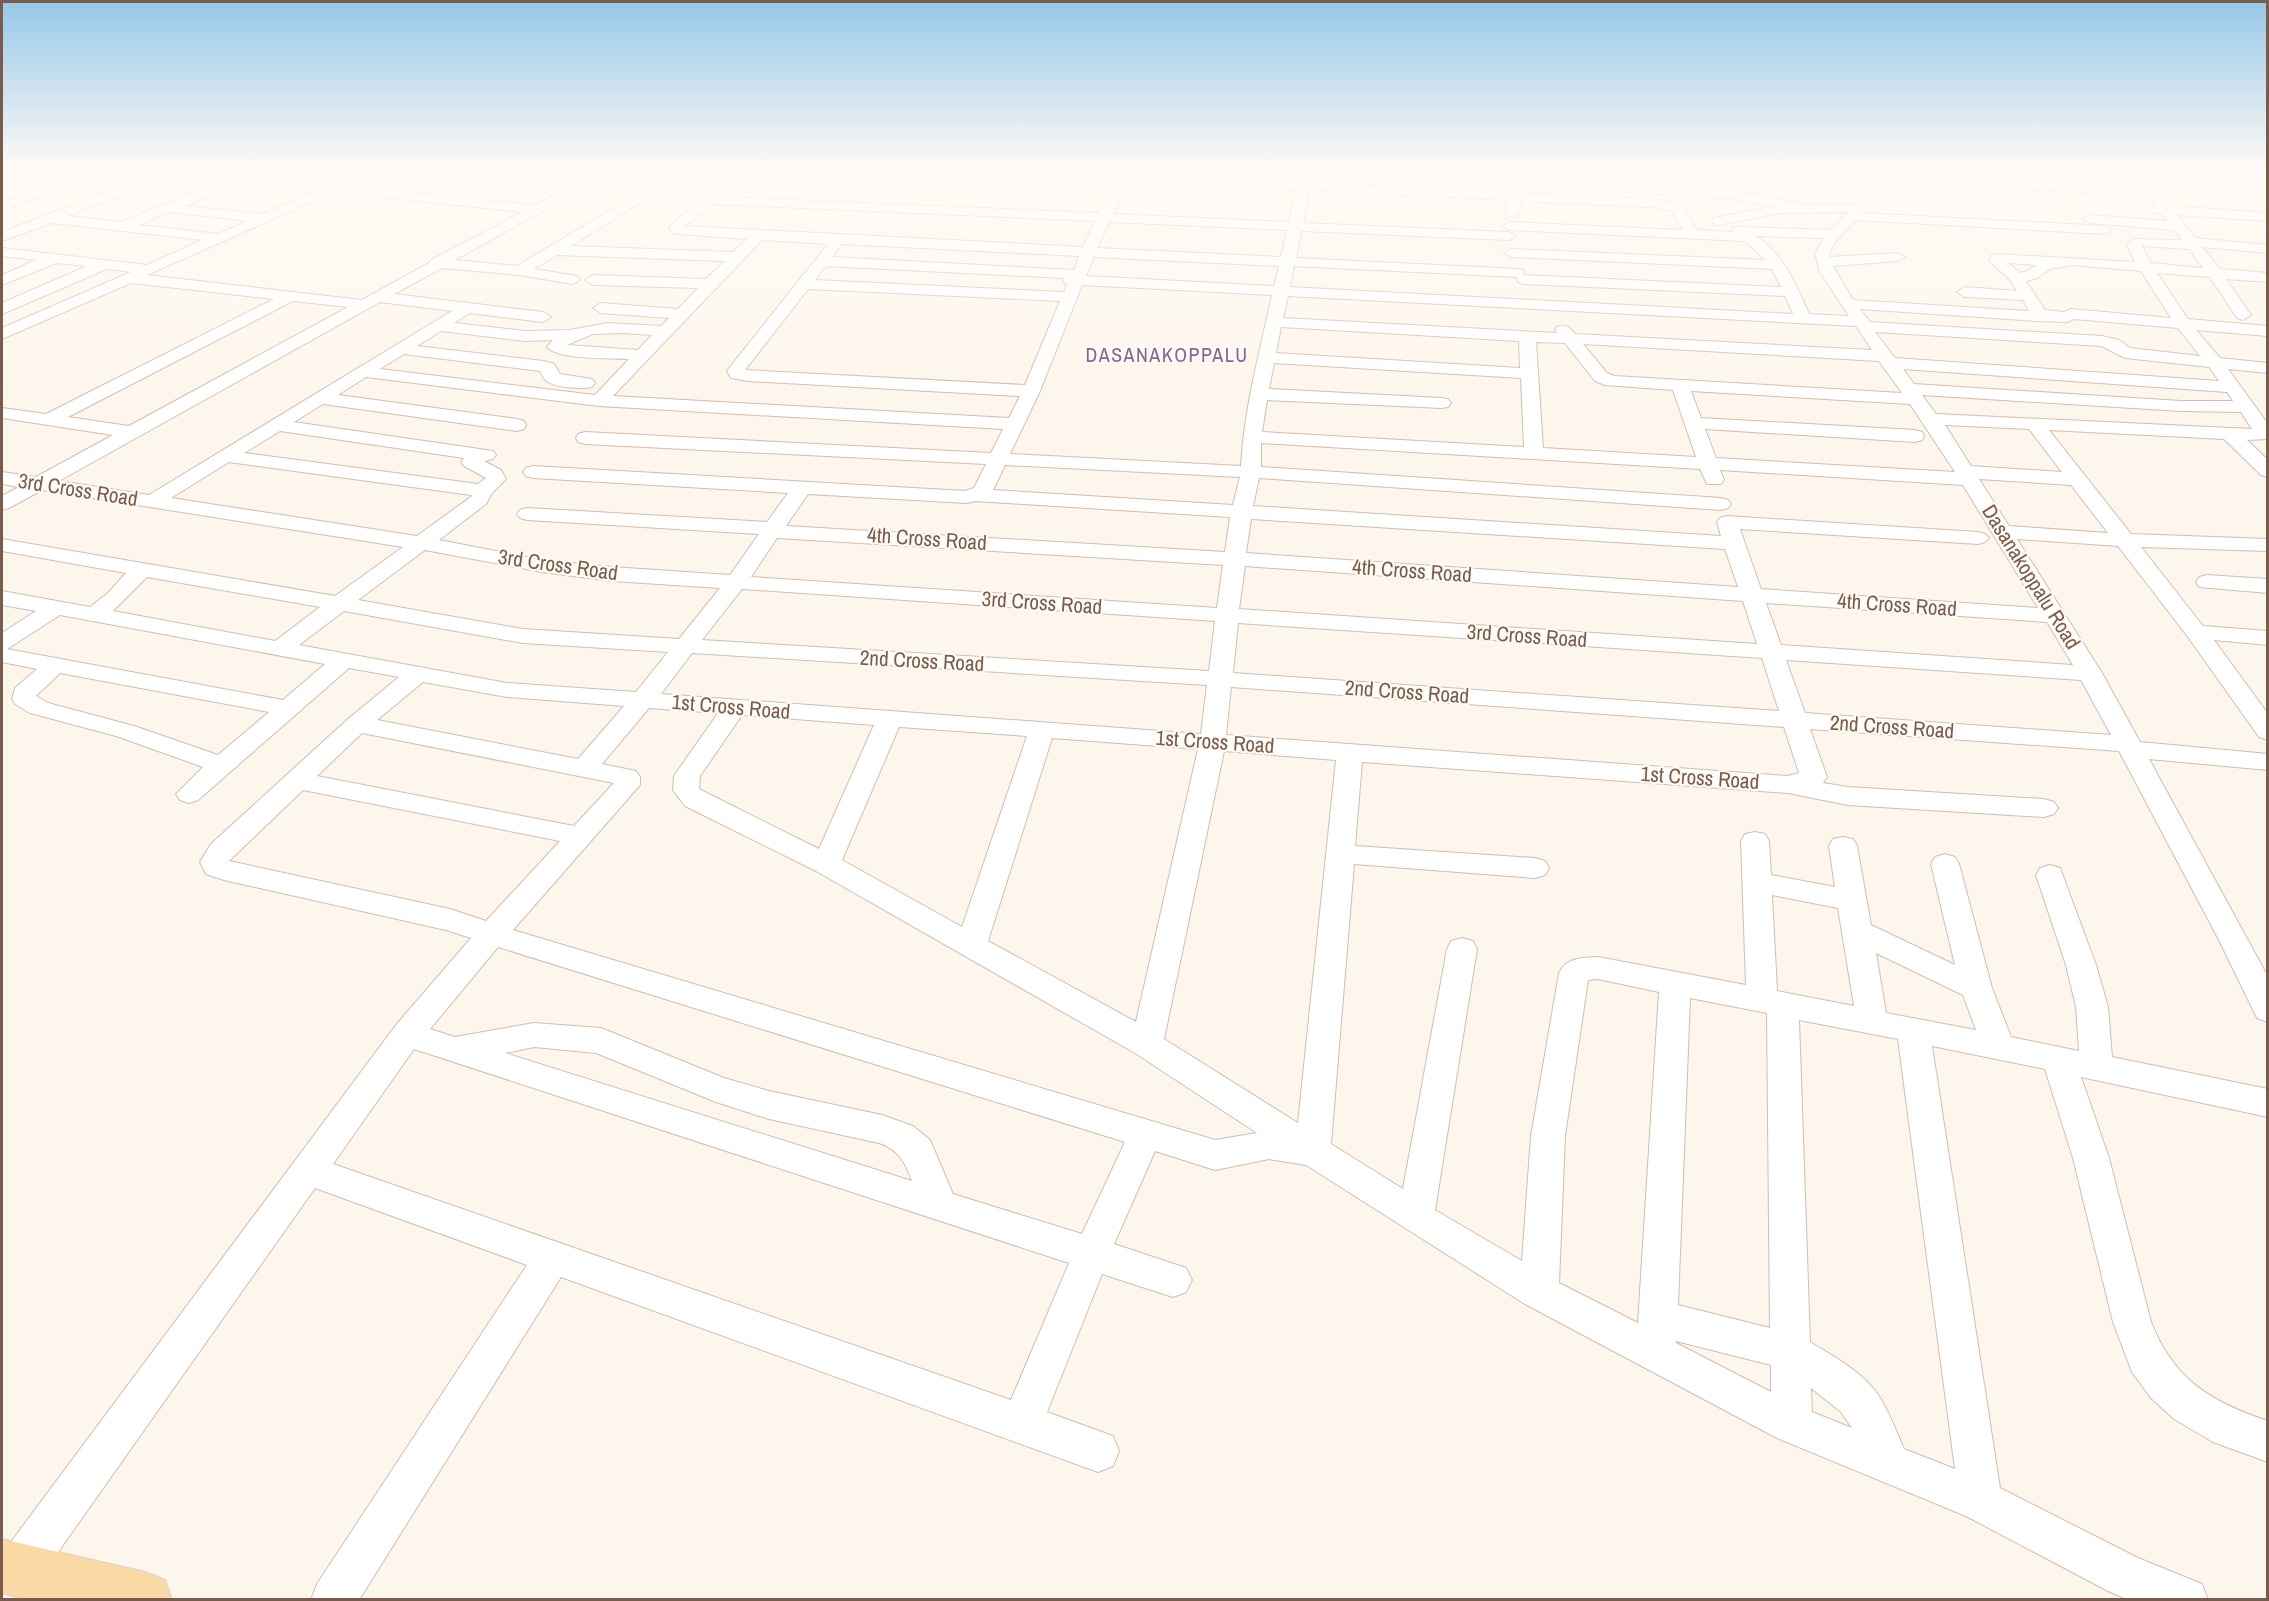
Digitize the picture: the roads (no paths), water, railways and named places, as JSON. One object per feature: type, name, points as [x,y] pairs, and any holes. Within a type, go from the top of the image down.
[{"type":"main road","points":[[10,1568],[146,1599]]},
{"type":"street","points":[[2,334],[204,245]]},
{"type":"street","points":[[2,504],[470,245]]},
{"type":"street","points":[[519,271],[561,245]]},
{"type":"street","points":[[598,401],[749,245]]},
{"type":"street","points":[[699,407],[737,374],[736,371],[835,245]]},
{"type":"street","points":[[980,245],[1085,249]]},
{"type":"street","points":[[992,245],[1287,259],[1791,292]]},
{"type":"street","points":[[976,495],[982,492],[993,458],[1027,391],[1087,245]]},
{"type":"street","points":[[1147,1044],[1213,741],[1241,513],[1251,472],[1252,437],[1290,245]]},
{"type":"street","points":[[1510,245],[1519,274],[1605,380],[1619,383],[1680,386],[2024,396],[2181,406],[2246,407]]},
{"type":"street","points":[[1758,245],[1775,265],[1803,319]]},
{"type":"street","points":[[1827,245],[1822,253],[1825,262],[1898,257]]},
{"type":"street","points":[[1931,419],[2265,434],[2215,363],[2183,324],[2145,266],[2130,249],[2133,245]]},
{"type":"street","points":[[2193,245],[2243,315]]},
{"type":"street","points":[[2214,245],[2268,249]]},
{"type":"street","points":[[552,250],[737,257]]},
{"type":"street","points":[[2,252],[147,269]]},
{"type":"street","points":[[1511,253],[1775,265]]},
{"type":"street","points":[[2,280],[54,258]]},
{"type":"street","points":[[2038,314],[2017,278],[1996,260],[1997,258],[2061,262],[2092,261],[2268,278]]},
{"type":"street","points":[[2204,260],[2268,265]]},
{"type":"street","points":[[822,261],[1282,292],[1803,319],[2038,314],[2067,317],[2071,314],[2268,332]]},
{"type":"street","name":"Dasanakoppalu Road","points":[[1825,262],[1827,272],[1884,356],[1931,419],[2090,673],[2234,940],[2268,1010]]},
{"type":"street","points":[[2017,278],[2032,275],[2046,266],[2061,262]]},
{"type":"street","points":[[436,263],[572,279]]},
{"type":"street","points":[[2,309],[105,264]]},
{"type":"street","points":[[129,278],[291,296],[469,307],[543,317]]},
{"type":"street","points":[[593,280],[710,284]]},
{"type":"street","points":[[804,284],[1065,297]]},
{"type":"street","points":[[1965,292],[2028,296]]},
{"type":"street","points":[[49,420],[291,296]]},
{"type":"street","points":[[151,502],[469,307]]},
{"type":"street","points":[[601,308],[684,314]]},
{"type":"street","points":[[1859,318],[2106,342],[2113,344],[2123,353],[2136,373],[2129,380]]},
{"type":"street","points":[[1273,322],[1884,356],[2001,372],[2231,387]]},
{"type":"street","points":[[439,326],[525,336],[570,335],[602,329],[667,331]]},
{"type":"street","points":[[2013,334],[2023,351]]},
{"type":"street","points":[[570,335],[558,343],[555,349],[644,355]]},
{"type":"street","points":[[1527,336],[1534,454]]},
{"type":"street","points":[[2055,338],[2067,355]]},
{"type":"street","points":[[2198,342],[2221,344]]},
{"type":"street","points":[[402,349],[543,366],[548,368],[551,376],[561,381],[615,384]]},
{"type":"street","points":[[2123,353],[2268,368]]},
{"type":"street","points":[[1267,358],[1518,373],[1529,371]]},
{"type":"street","points":[[1441,368],[1443,448]]},
{"type":"street","points":[[364,372],[598,401],[1010,424]]},
{"type":"street","points":[[2001,372],[2024,396]]},
{"type":"street","points":[[737,374],[1027,391]]},
{"type":"street","points":[[1680,386],[1710,465],[1724,513],[1814,777],[1788,785]]},
{"type":"street","points":[[280,648],[479,500],[483,494],[482,491],[496,479],[494,474],[471,462],[491,423],[502,413],[502,389]]},
{"type":"street","points":[[1259,394],[1442,403]]},
{"type":"street","points":[[319,398],[517,425]]},
{"type":"street","points":[[1361,443],[1365,400]]},
{"type":"street","points":[[2,413],[130,432]]},
{"type":"street","points":[[1694,423],[1915,436]]},
{"type":"street","points":[[276,425],[476,453]]},
{"type":"street","points":[[2035,425],[2196,632],[2268,732]]},
{"type":"street","points":[[2229,434],[2268,471]]},
{"type":"street","points":[[1252,437],[1710,465],[1967,476],[2077,478]]},
{"type":"street","points":[[585,438],[1251,472],[1724,513],[1978,538]]},
{"type":"street","points":[[313,468],[350,458],[392,441]]},
{"type":"street","points":[[225,456],[482,491]]},
{"type":"street","points":[[533,472],[976,495],[1734,543]]},
{"type":"street","name":"3rd Cross Road","points":[[2,478],[421,543],[542,566],[612,574],[2090,673]]},
{"type":"street","points":[[585,767],[643,700],[736,582],[800,490],[807,488]]},
{"type":"street","name":"4th Cross Road","points":[[527,514],[1235,559],[2054,616]]},
{"type":"street","points":[[2003,532],[2125,540],[2268,545]]},
{"type":"street","name":"2nd Cross Road","points":[[2,545],[523,636],[1221,679],[1796,720],[2129,747],[2268,762]]},
{"type":"street","points":[[96,614],[116,598],[142,569]]},
{"type":"street","points":[[2207,582],[2268,586]]},
{"type":"street","name":"1st Cross Road","points":[[2,598],[507,690],[1788,785],[1848,796],[2044,808]]},
{"type":"street","points":[[2,643],[58,607]]},
{"type":"street","points":[[2196,632],[2268,638]]},
{"type":"street","points":[[2,655],[288,708]]},
{"type":"street","points":[[189,794],[344,660]]},
{"type":"street","points":[[55,665],[32,683],[24,693],[24,699],[39,708],[125,731],[222,765]]},
{"type":"street","points":[[418,673],[357,724],[221,851],[214,862],[216,867],[450,920],[1215,1155],[1269,1145],[1313,1150]]},
{"type":"street","points":[[735,708],[687,776],[684,786],[686,793],[695,800],[826,864],[1147,1044],[1416,1217],[1539,1292],[1657,1335],[1791,1352],[1836,1381],[1855,1398],[1867,1414],[1889,1463]]},
{"type":"street","points":[[826,864],[889,720]]},
{"type":"street","points":[[10,1568],[407,1034],[628,781],[627,777],[622,774],[357,724]]},
{"type":"street","points":[[971,946],[1042,730]]},
{"type":"street","points":[[1313,1150],[1350,752]]},
{"type":"street","points":[[297,780],[580,836]]},
{"type":"street","points":[[1755,841],[1757,882],[1773,1002],[1791,1352],[1792,1424]]},
{"type":"street","points":[[1843,846],[1872,1022]]},
{"type":"street","points":[[1341,854],[1535,868]]},
{"type":"street","points":[[1945,864],[1976,988],[1999,1047]]},
{"type":"street","points":[[2050,875],[2081,965],[2092,1007],[2096,1066]]},
{"type":"street","points":[[1757,882],[1852,900]]},
{"type":"street","points":[[1857,931],[1976,988]]},
{"type":"street","points":[[1416,1217],[1462,949]]},
{"type":"street","points":[[1539,1292],[1548,1136],[1574,973],[1588,967],[1913,1029],[2268,1103]]},
{"type":"street","points":[[1657,1335],[1675,983]]},
{"type":"street","points":[[1913,1029],[1981,1501]]},
{"type":"street","points":[[407,1034],[1173,1280]]},
{"type":"street","points":[[453,1049],[534,1035],[576,1036],[601,1041],[726,1092],[769,1105],[882,1129],[902,1136],[918,1150],[940,1206]]},
{"type":"street","points":[[2058,1059],[2091,1158],[2132,1322],[2146,1359],[2165,1384],[2188,1405],[2228,1428],[2268,1442]]},
{"type":"street","points":[[1022,1424],[1091,1254],[1145,1135]]},
{"type":"street","points":[[307,1170],[1098,1451]]},
{"type":"street","points":[[333,1599],[554,1258]]},
{"type":"street","points":[[1657,1335],[1792,1424],[1981,1501],[2124,1575],[2186,1599]]},
{"type":"district","name":"DASANAKOPPALU","points":[[1167,355]]}]
